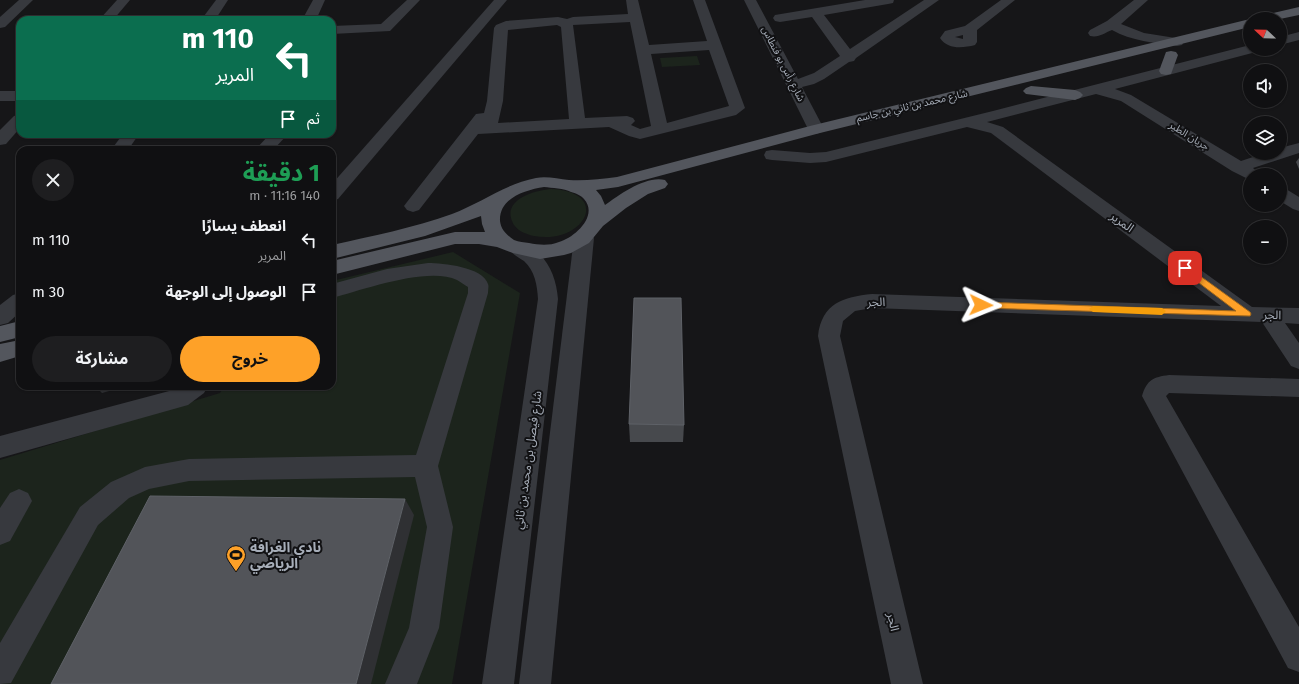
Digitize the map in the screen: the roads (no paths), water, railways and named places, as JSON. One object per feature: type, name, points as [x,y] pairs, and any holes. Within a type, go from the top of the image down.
[{"type":"main road","points":[[1287,14],[1299,11]]},
{"type":"main road","points":[[1287,26],[1299,23]]},
{"type":"main road","name":"شارع محمد بن ثاني بن جاسم","points":[[591,229],[620,202],[648,187],[1031,91],[1174,49],[1243,24]]},
{"type":"main road","name":"شارع محمد بن ثاني بن جاسم","points":[[573,185],[599,185],[618,182],[816,129],[1120,56],[1174,49],[1243,36]]},
{"type":"main road","points":[[1166,71],[1174,49]]},
{"type":"main road","points":[[1031,91],[1075,95]]},
{"type":"main road","points":[[336,251],[461,218],[483,209],[516,189],[534,183],[554,182],[573,185],[586,191],[595,200],[599,210],[591,229],[568,246],[548,251],[479,238],[455,238],[336,267]]},
{"type":"main road","points":[[500,199],[492,209],[490,221],[494,232],[511,245]]},
{"type":"main road","points":[[0,334],[16,330]]},
{"type":"main road","points":[[0,353],[16,349]]},
{"type":"street","points":[[0,24],[27,0]]},
{"type":"street","points":[[110,16],[124,0]]},
{"type":"street","points":[[211,16],[222,0]]},
{"type":"street","points":[[311,16],[319,0]]},
{"type":"street","points":[[336,30],[385,28],[414,0]]},
{"type":"street","points":[[336,190],[501,0]]},
{"type":"street","points":[[632,0],[659,124]]},
{"type":"street","points":[[481,129],[612,122],[659,124],[730,112],[737,108],[699,0]]},
{"type":"street","name":"شارع رأس بو فنطاس","points":[[750,0],[816,129]]},
{"type":"street","points":[[780,18],[888,0]]},
{"type":"street","points":[[792,81],[809,81],[825,72],[849,58],[933,0]]},
{"type":"street","points":[[970,29],[1009,0]]},
{"type":"street","points":[[1104,28],[1144,2]]},
{"type":"street","points":[[815,12],[849,58]]},
{"type":"street","points":[[484,20],[496,18],[506,22],[508,25]]},
{"type":"street","points":[[573,21],[635,18]]},
{"type":"street","points":[[413,206],[481,129],[495,101],[501,28],[508,25],[558,21],[565,23],[568,27],[578,124]]},
{"type":"street","points":[[1104,28],[1125,32],[1174,49]]},
{"type":"street","points":[[1104,28],[1114,33],[1118,39],[1121,50],[1120,56]]},
{"type":"street","points":[[1287,39],[1299,36]]},
{"type":"street","points":[[464,43],[482,44]]},
{"type":"street","points":[[642,50],[716,45]]},
{"type":"street","points":[[997,122],[1075,95],[1094,90],[1123,90],[1166,71],[1243,51]]},
{"type":"street","name":"جريان الطير","points":[[1123,90],[1243,170]]},
{"type":"street","points":[[0,96],[16,96]]},
{"type":"street","name":"شارع محمد بن ثاني بن جاسم","points":[[772,155],[810,158],[826,157],[968,122]]},
{"type":"street","name":"المرير","points":[[968,122],[983,125],[997,122],[1258,315],[1299,360]]},
{"type":"street","points":[[0,140],[16,123]]},
{"type":"street","points":[[267,146],[276,138]]},
{"type":"street","points":[[1252,168],[1299,148]]},
{"type":"street","points":[[1287,197],[1299,204]]},
{"type":"street","points":[[535,684],[591,229]]},
{"type":"street","name":"شارع فيصل بن محمد بن ثاني","points":[[498,684],[548,299],[547,282],[543,270],[532,256],[511,245]]},
{"type":"street","points":[[336,290],[399,274],[434,269],[456,271],[471,277],[478,284],[478,294],[425,466],[440,527],[424,628],[400,684]]},
{"type":"street","name":"الجر","points":[[907,684],[829,336],[831,322],[839,311],[850,306],[872,302],[1299,316]]},
{"type":"street","points":[[0,317],[16,304]]},
{"type":"street","points":[[1299,388],[1169,384],[1163,385],[1156,389],[1154,396],[1299,657]]},
{"type":"street","points":[[0,447],[180,398],[191,390]]},
{"type":"street","points":[[0,672],[89,516],[120,490],[145,478],[190,470],[425,466]]},
{"type":"street","points":[[0,532],[19,501]]},
{"type":"place","name":"نادي الغرافة الرياضي","points":[[236,572]]}]
